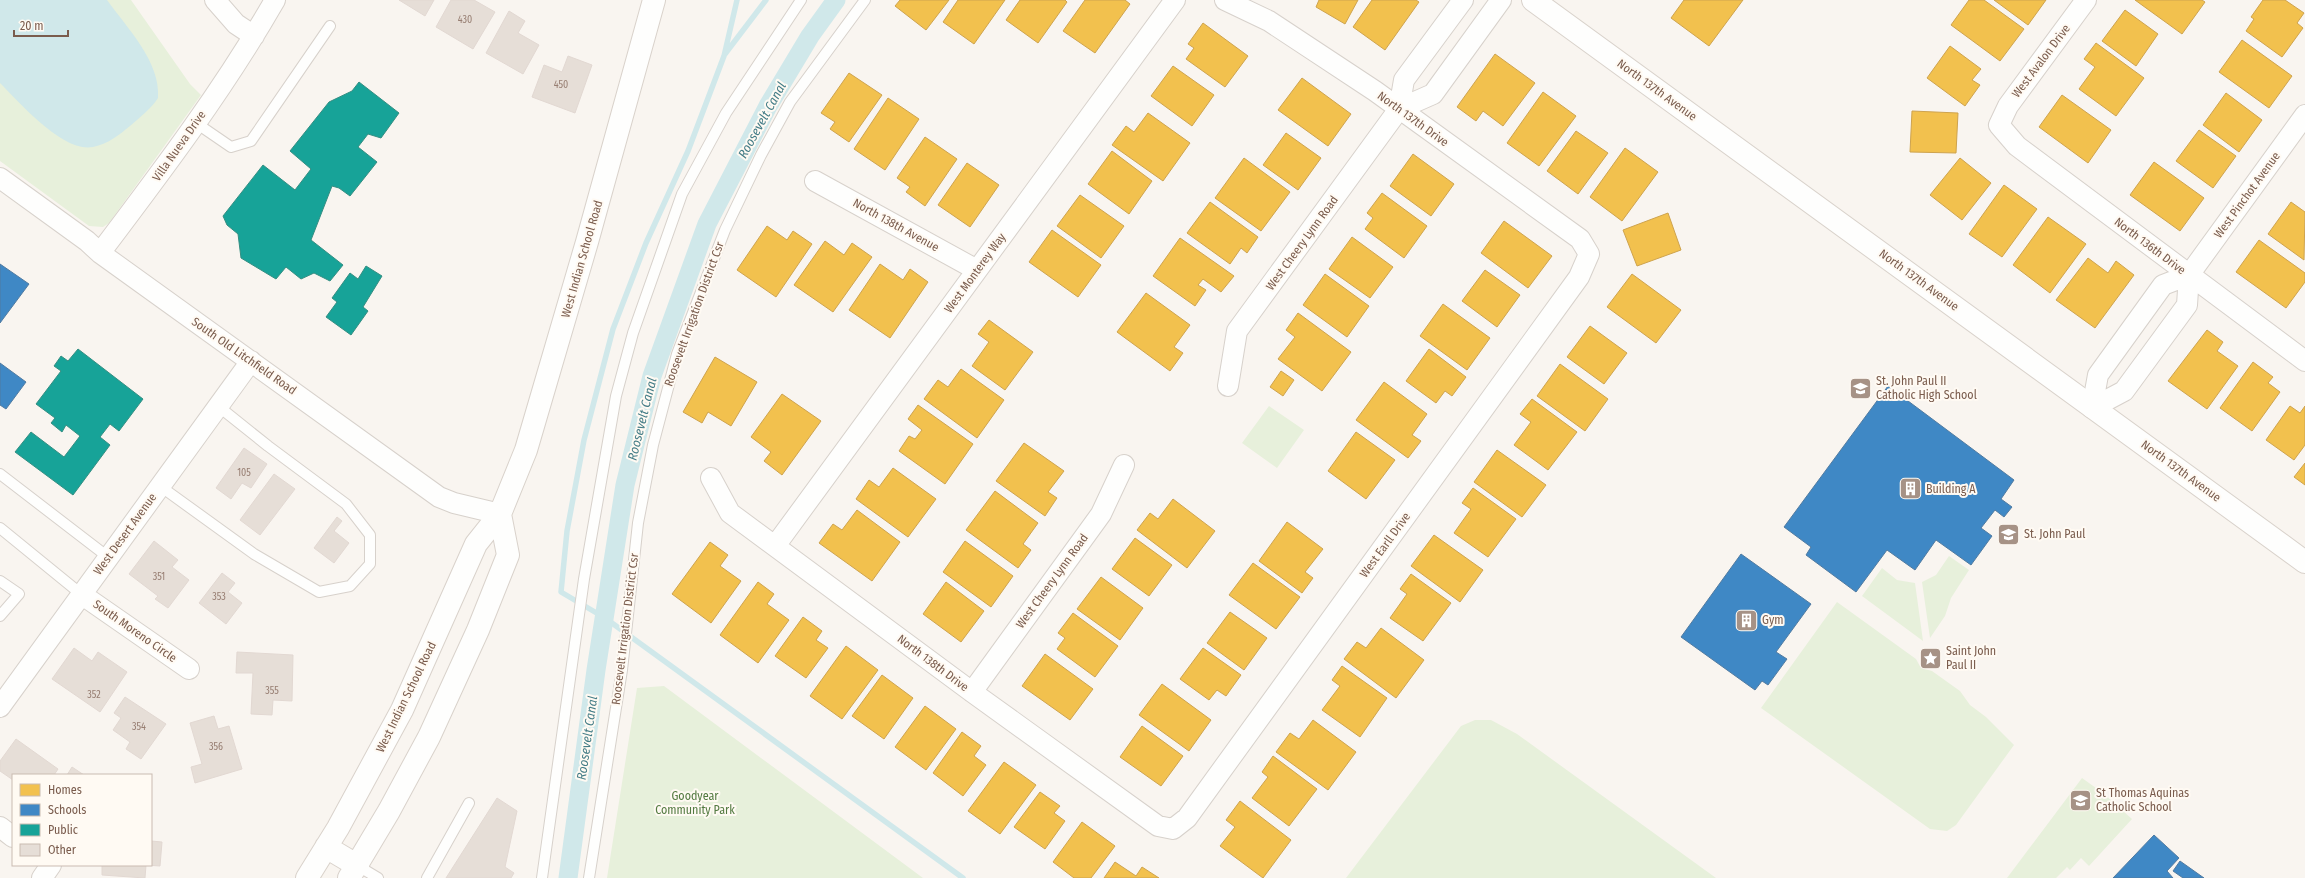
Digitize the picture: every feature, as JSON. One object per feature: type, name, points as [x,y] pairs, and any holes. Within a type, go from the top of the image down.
[{"type":"main road","name":"West Indian School Road","points":[[307,878],[326,847],[402,710],[476,544],[500,514],[526,450],[590,234],[654,0]]},
{"type":"main road","name":"North 137th Avenue","points":[[1533,0],[1872,245],[2092,408],[2305,562]]},
{"type":"main road","points":[[326,847],[354,872],[429,737],[478,630],[508,555],[500,514]]},
{"type":"street","points":[[215,0],[236,24],[254,36]]},
{"type":"street","name":"Villa Nueva Drive","points":[[100,253],[196,123],[254,36],[275,0]]},
{"type":"street","name":"West Monterey Way","points":[[775,546],[1174,0]]},
{"type":"street","name":"North 137th Drive","points":[[1225,0],[1269,20],[1399,109],[1580,239],[1589,254]]},
{"type":"street","name":"West Cheery Lynn Road","points":[[1228,386],[1237,331],[1399,109],[1404,80],[1463,0]]},
{"type":"street","points":[[1399,109],[1433,94],[1501,0]]},
{"type":"street","name":"West Avalon Drive","points":[[1999,125],[2008,106],[2086,0]]},
{"type":"street","name":"West Pinchot Avenue","points":[[2188,275],[2305,115]]},
{"type":"street","name":"North 136th Drive","points":[[1999,125],[2017,146],[2188,275],[2305,360]]},
{"type":"street","name":"South Old Litchfield Road","points":[[0,178],[87,241],[100,253],[439,497],[454,503],[500,514]]},
{"type":"street","name":"North 138th Avenue","points":[[815,180],[977,270]]},
{"type":"street","name":"West Earll Drive","points":[[1173,828],[1187,818],[1551,316],[1579,277],[1589,254]]},
{"type":"street","points":[[2188,275],[2187,305],[2124,391],[2092,408],[2098,374],[2116,349],[2163,285],[2188,275]]},
{"type":"street","name":"West Desert Avenue","points":[[0,707],[251,361]]},
{"type":"street","name":"West Cheery Lynn Road","points":[[972,692],[1101,514],[1124,465]]},
{"type":"street","name":"North 138th Drive","points":[[710,478],[730,513],[972,692],[1158,826],[1173,828]]},
{"type":"street","name":"South Moreno Circle","points":[[81,594],[188,669]]},
{"type":"street","points":[[0,828],[12,836]]},
{"type":"street","points":[[42,878],[50,866]]},
{"type":"lane","points":[[542,878],[584,579],[616,396],[633,333],[682,194],[726,113],[801,0]]},
{"type":"lane","name":"Roosevelt Irrigation District Csr","points":[[589,878],[622,670],[638,524],[653,445],[677,354],[725,230],[761,155],[790,102],[865,0]]},
{"type":"lane","points":[[196,123],[231,146],[251,141],[330,26]]},
{"type":"lane","points":[[160,486],[254,554],[319,592],[350,586],[370,564],[370,535],[346,504],[268,446],[218,406]]},
{"type":"lane","points":[[0,474],[108,557]]},
{"type":"lane","points":[[0,528],[81,594]]},
{"type":"lane","points":[[0,581],[19,594],[0,616]]},
{"type":"lane","points":[[427,878],[469,803]]},
{"type":"lane","points":[[354,872],[378,878]]},
{"type":"green space","points":[[0,0],[131,0],[190,84],[201,95],[109,223],[103,227],[89,226],[0,161]]},
{"type":"green space","points":[[1269,406],[1304,430],[1277,468],[1242,443]]},
{"type":"green space","points":[[1949,556],[1969,570],[1951,598],[1945,616],[1930,638],[1922,582],[1936,575]]},
{"type":"green space","points":[[1882,568],[1897,580],[1915,583],[1923,641],[1862,596]]},
{"type":"green space","points":[[1837,602],[1916,659],[1921,668],[1932,671],[1960,691],[1970,705],[1986,717],[2014,745],[1956,825],[1947,831],[1930,829],[1761,708]]},
{"type":"green space","name":"Goodyear Community Park","points":[[664,686],[923,878],[607,878],[637,688]]},
{"type":"green space","points":[[1475,720],[1491,720],[1517,734],[1716,878],[1346,878],[1461,726]]},
{"type":"green space","points":[[2082,778],[2103,793],[2132,819],[2089,866],[2081,858],[2070,870],[2067,867],[2056,878],[2007,878]]},
{"type":"water","points":[[0,0],[107,0],[133,34],[148,59],[154,71],[158,98],[149,109],[126,129],[104,144],[93,147],[81,147],[56,135],[30,114],[0,83]]},
{"type":"building: Homes","points":[[900,0],[949,0],[926,30],[895,6]]},
{"type":"building: Homes","points":[[958,0],[1005,0],[974,44],[943,22]]},
{"type":"building: Homes","points":[[1020,0],[1065,0],[1067,2],[1038,43],[1006,20]]},
{"type":"building: Homes","points":[[1085,0],[1125,0],[1130,4],[1095,53],[1063,31]]},
{"type":"building: Homes","points":[[1319,0],[1358,0],[1345,24],[1316,7]]},
{"type":"building: Homes","points":[[1372,0],[1416,0],[1419,2],[1385,50],[1353,27]]},
{"type":"building: Homes","points":[[1684,0],[1743,0],[1709,46],[1671,18]]},
{"type":"building: Homes","points":[[1969,0],[1984,0],[2024,29],[2000,61],[1951,25]]},
{"type":"building: Homes","points":[[1994,0],[2046,0],[2028,25]]},
{"type":"building: Homes","points":[[2135,0],[2202,0],[2205,2],[2182,34]]},
{"type":"building: Homes","points":[[2263,0],[2285,0],[2304,13],[2297,23],[2303,28],[2282,57],[2246,31],[2254,19],[2251,17]]},
{"type":"building: Homes","points":[[2125,10],[2158,34],[2136,66],[2102,41]]},
{"type":"building: Homes","points":[[1203,23],[1248,56],[1225,87],[1186,59],[1194,48],[1188,44]]},
{"type":"building: Homes","points":[[2242,40],[2292,76],[2269,108],[2219,72]]},
{"type":"building: Homes","points":[[2096,43],[2144,78],[2116,116],[2079,89],[2095,67],[2084,59]]},
{"type":"building: Homes","points":[[1950,46],[1981,69],[1972,80],[1980,85],[1965,106],[1927,78]]},
{"type":"building: Homes","points":[[1495,54],[1535,83],[1503,126],[1483,111],[1476,121],[1457,107]]},
{"type":"building: Homes","points":[[1173,66],[1214,95],[1192,126],[1151,96]]},
{"type":"building: Homes","points":[[849,73],[882,95],[849,142],[830,129],[835,122],[821,113]]},
{"type":"building: Homes","points":[[1302,78],[1351,114],[1328,146],[1278,110]]},
{"type":"building: Homes","points":[[1543,92],[1576,116],[1539,166],[1507,143]]},
{"type":"building: Homes","points":[[2226,93],[2262,120],[2239,152],[2203,125]]},
{"type":"building: Homes","points":[[2062,95],[2111,130],[2088,163],[2039,127]]},
{"type":"building: Homes","points":[[888,98],[919,119],[885,170],[854,149]]},
{"type":"building: Homes","points":[[1912,111],[1958,113],[1956,153],[1910,152]]},
{"type":"building: Homes","points":[[1148,113],[1190,143],[1163,181],[1112,145],[1126,126],[1134,132]]},
{"type":"building: Homes","points":[[2199,130],[2236,156],[2213,188],[2176,161]]},
{"type":"building: Homes","points":[[1576,131],[1608,153],[1578,194],[1547,171]]},
{"type":"building: Homes","points":[[1286,133],[1321,158],[1298,190],[1263,165]]},
{"type":"building: Homes","points":[[925,137],[957,159],[925,206],[906,192],[910,187],[897,178]]},
{"type":"building: Homes","points":[[1625,148],[1658,172],[1622,221],[1590,197]]},
{"type":"building: Homes","points":[[1112,151],[1152,181],[1129,214],[1088,184]]},
{"type":"building: Homes","points":[[1413,154],[1454,184],[1431,216],[1390,186]]},
{"type":"building: Homes","points":[[1244,158],[1290,192],[1261,231],[1215,198]]},
{"type":"building: Homes","points":[[1960,158],[1991,183],[1962,220],[1930,195]]},
{"type":"building: Homes","points":[[2154,162],[2204,198],[2180,231],[2130,195]]},
{"type":"building: Homes","points":[[967,163],[999,185],[970,227],[938,205]]},
{"type":"building: Homes","points":[[2004,185],[2037,209],[2002,257],[1969,234]]},
{"type":"building: Homes","points":[[1382,193],[1427,226],[1404,258],[1365,229],[1373,218],[1367,213]]},
{"type":"building: Homes","points":[[1080,195],[1124,226],[1101,258],[1057,226]]},
{"type":"building: Homes","points":[[1210,202],[1258,237],[1247,253],[1241,248],[1230,264],[1187,233]]},
{"type":"building: Homes","points":[[2291,202],[2305,212],[2304,260],[2268,234]]},
{"type":"building: Homes","points":[[1668,213],[1681,250],[1637,266],[1623,230]]},
{"type":"building: Homes","points":[[2048,217],[2086,244],[2050,293],[2013,265]]},
{"type":"building: Homes","points":[[1504,221],[1552,256],[1528,288],[1481,253]]},
{"type":"building: Homes","points":[[767,226],[787,240],[793,231],[812,244],[776,297],[737,270]]},
{"type":"building: Homes","points":[[1052,230],[1101,265],[1078,297],[1029,262]]},
{"type":"building: Homes","points":[[1352,237],[1393,267],[1370,298],[1329,269]]},
{"type":"building: Homes","points":[[1180,238],[1234,276],[1221,292],[1203,279],[1198,285],[1206,290],[1195,306],[1153,276]]},
{"type":"building: Homes","points":[[2259,240],[2305,273],[2305,282],[2286,308],[2236,272]]},
{"type":"building: Homes","points":[[825,241],[844,255],[852,243],[872,257],[833,312],[794,285]]},
{"type":"building: Homes","points":[[2088,258],[2108,273],[2116,261],[2134,275],[2095,328],[2056,300]]},
{"type":"building: Homes","points":[[880,264],[903,280],[910,269],[928,282],[890,338],[849,310]]},
{"type":"building: Homes","points":[[1485,270],[1520,295],[1497,327],[1462,301]]},
{"type":"building: Homes","points":[[1325,274],[1369,306],[1347,337],[1303,305]]},
{"type":"building: Homes","points":[[1632,274],[1681,310],[1656,343],[1607,307]]},
{"type":"building: Homes","points":[[1146,293],[1190,325],[1174,347],[1183,353],[1170,371],[1117,332]]},
{"type":"building: Homes","points":[[1443,304],[1490,338],[1467,370],[1420,336]]},
{"type":"building: Homes","points":[[1298,313],[1351,352],[1322,391],[1278,359],[1295,337],[1286,330]]},
{"type":"building: Homes","points":[[989,320],[1033,352],[1005,390],[972,366],[989,342],[978,334]]},
{"type":"building: Homes","points":[[1590,326],[1627,353],[1604,384],[1567,357]]},
{"type":"building: Homes","points":[[2207,330],[2223,342],[2217,351],[2238,366],[2207,409],[2168,381]]},
{"type":"building: Homes","points":[[1429,349],[1466,377],[1452,396],[1445,391],[1436,403],[1406,381]]},
{"type":"building: Homes","points":[[715,357],[757,382],[731,426],[708,412],[702,423],[683,412]]},
{"type":"building: Homes","points":[[2253,362],[2273,377],[2268,383],[2280,392],[2252,431],[2220,408]]},
{"type":"building: Homes","points":[[1560,364],[1608,399],[1585,431],[1537,396]]},
{"type":"building: Homes","points":[[961,369],[1004,400],[977,438],[924,399],[938,380],[948,387]]},
{"type":"building: Homes","points":[[1281,371],[1294,380],[1283,396],[1270,387]]},
{"type":"building: Homes","points":[[1384,382],[1427,414],[1412,435],[1421,441],[1408,458],[1356,420]]},
{"type":"building: Homes","points":[[782,394],[821,421],[782,475],[764,461],[771,452],[751,437]]},
{"type":"building: Homes","points":[[1532,399],[1577,432],[1548,470],[1514,445],[1531,422],[1520,414]]},
{"type":"building: Homes","points":[[918,405],[973,444],[945,484],[899,451],[909,436],[915,439],[922,430],[908,419]]},
{"type":"building: Homes","points":[[2290,406],[2300,413],[2305,406],[2305,445],[2294,460],[2266,440]]},
{"type":"building: Homes","points":[[1356,432],[1395,460],[1366,499],[1328,471]]},
{"type":"building: Homes","points":[[1024,443],[1064,471],[1048,492],[1057,498],[1045,516],[996,481]]},
{"type":"building: Homes","points":[[1497,450],[1546,485],[1522,517],[1474,482]]},
{"type":"building: Homes","points":[[2305,463],[2305,485],[2294,477]]},
{"type":"building: Homes","points":[[893,468],[936,499],[908,537],[856,499],[869,480],[879,487]]},
{"type":"building: Homes","points":[[1473,488],[1516,519],[1488,557],[1454,533],[1471,509],[1462,503]]},
{"type":"building: Homes","points":[[995,491],[1038,523],[1023,544],[1031,550],[1018,568],[966,530]]},
{"type":"building: Homes","points":[[1173,499],[1215,531],[1187,568],[1137,530],[1150,513],[1158,519]]},
{"type":"building: Homes","points":[[857,510],[900,542],[872,581],[819,543],[833,524],[842,530]]},
{"type":"building: Homes","points":[[1287,522],[1323,549],[1305,572],[1313,578],[1302,593],[1259,561]]},
{"type":"building: Homes","points":[[1434,535],[1483,570],[1460,602],[1411,566]]},
{"type":"building: Homes","points":[[1135,538],[1172,565],[1149,596],[1112,569]]},
{"type":"building: Homes","points":[[965,541],[1013,576],[991,607],[943,572]]},
{"type":"building: Homes","points":[[710,542],[728,555],[720,566],[741,581],[711,623],[672,594]]},
{"type":"building: Homes","points":[[1253,563],[1300,597],[1276,629],[1229,595]]},
{"type":"building: Homes","points":[[1411,574],[1451,603],[1423,641],[1390,618],[1407,594],[1400,589]]},
{"type":"building: Homes","points":[[1101,577],[1143,608],[1120,640],[1077,609]]},
{"type":"building: Homes","points":[[758,582],[774,594],[767,604],[789,620],[758,663],[720,635]]},
{"type":"building: Homes","points":[[946,582],[984,611],[961,642],[923,614]]},
{"type":"building: Homes","points":[[1230,612],[1267,638],[1244,670],[1207,643]]},
{"type":"building: Homes","points":[[1073,613],[1118,646],[1095,677],[1057,649],[1065,638],[1058,633]]},
{"type":"building: Homes","points":[[803,617],[822,631],[816,640],[828,648],[806,678],[775,656]]},
{"type":"building: Homes","points":[[1381,628],[1424,660],[1396,698],[1344,659],[1357,642],[1366,648]]},
{"type":"building: Homes","points":[[846,646],[878,670],[842,719],[810,696]]},
{"type":"building: Homes","points":[[1203,648],[1241,675],[1226,696],[1217,690],[1209,700],[1180,679]]},
{"type":"building: Homes","points":[[1045,654],[1093,689],[1070,720],[1022,686]]},
{"type":"building: Homes","points":[[1342,666],[1387,698],[1360,737],[1322,710],[1340,686],[1332,680]]},
{"type":"building: Homes","points":[[882,675],[913,698],[884,739],[852,716]]},
{"type":"building: Homes","points":[[1162,684],[1211,720],[1189,751],[1139,715]]},
{"type":"building: Homes","points":[[925,706],[956,729],[926,770],[895,747]]},
{"type":"building: Homes","points":[[1313,720],[1356,752],[1328,790],[1276,752],[1290,733],[1299,739]]},
{"type":"building: Homes","points":[[1142,726],[1183,756],[1161,786],[1120,757]]},
{"type":"building: Homes","points":[[962,732],[981,746],[974,756],[986,765],[963,796],[933,773]]},
{"type":"building: Homes","points":[[1273,756],[1317,789],[1289,826],[1252,798],[1268,777],[1262,772]]},
{"type":"building: Homes","points":[[1004,762],[1036,785],[1000,834],[968,811]]},
{"type":"building: Homes","points":[[1040,792],[1060,806],[1054,813],[1065,821],[1045,849],[1014,827]]},
{"type":"building: Homes","points":[[1240,801],[1291,840],[1263,878],[1220,846],[1235,827],[1226,820]]},
{"type":"building: Homes","points":[[1082,822],[1115,846],[1091,878],[1074,878],[1053,862]]},
{"type":"building: Homes","points":[[1115,862],[1136,876],[1142,867],[1159,878],[1104,878]]},
{"type":"building: Schools","points":[[0,264],[29,284],[0,323]]},
{"type":"building: Schools","points":[[0,363],[26,382],[6,409],[0,405]]},
{"type":"building: Schools","name":"Building A","points":[[1888,386],[2014,480],[2001,499],[2012,507],[2004,517],[1995,510],[1981,528],[1992,536],[1971,565],[1936,540],[1915,570],[1887,550],[1856,592],[1806,555],[1811,547],[1784,527]]},
{"type":"building: Schools","name":"Gym","points":[[1741,554],[1811,604],[1776,652],[1787,659],[1768,685],[1762,681],[1755,690],[1681,637]]},
{"type":"building: Schools","points":[[2154,835],[2179,858],[2167,871],[2173,878],[2113,878]]},
{"type":"building: Schools","points":[[2180,861],[2204,878],[2183,878],[2173,871]]},
{"type":"building: Public","points":[[359,82],[399,113],[381,138],[368,134],[358,147],[377,162],[350,196],[339,188],[332,186],[311,240],[343,265],[330,281],[314,273],[301,279],[286,267],[276,279],[241,258],[238,234],[227,225],[223,216],[263,165],[295,190],[311,169],[290,151],[329,102],[352,91]]},
{"type":"building: Public","points":[[366,266],[382,276],[363,307],[368,311],[351,335],[326,317],[337,302],[332,298],[350,273],[358,279]]},
{"type":"building: Public","points":[[78,349],[143,399],[119,431],[110,424],[100,437],[110,445],[73,495],[15,452],[31,432],[64,457],[80,436],[66,425],[62,432],[51,423],[55,418],[36,404],[61,371],[54,366],[61,356],[68,361]]},
{"type":"building: Other","points":[[399,0],[434,0],[425,16]]},
{"type":"building: Other","points":[[451,0],[474,0],[495,12],[473,49],[436,27]]},
{"type":"building: Other","points":[[509,11],[525,21],[518,33],[539,45],[523,74],[486,53]]},
{"type":"building: Other","points":[[568,56],[592,65],[575,113],[532,97],[544,65],[562,72]]},
{"type":"building: Other","points":[[244,448],[267,464],[251,488],[242,483],[231,499],[216,488]]},
{"type":"building: Other","points":[[274,474],[295,489],[260,535],[240,520]]},
{"type":"building: Other","points":[[337,517],[342,521],[334,531],[349,543],[334,563],[314,548]]},
{"type":"building: Other","points":[[154,541],[178,560],[172,567],[189,580],[168,608],[155,599],[158,596],[129,574]]},
{"type":"building: Other","points":[[222,573],[235,583],[228,592],[242,603],[226,624],[199,603]]},
{"type":"building: Other","points":[[74,648],[92,661],[98,652],[127,672],[100,712],[52,679]]},
{"type":"building: Other","points":[[237,652],[293,655],[292,701],[273,700],[272,715],[251,714],[253,673],[236,673]]},
{"type":"building: Other","points":[[125,697],[166,724],[141,759],[126,749],[130,742],[113,730],[121,718],[114,713]]},
{"type":"building: Other","points":[[214,716],[218,729],[229,726],[242,769],[195,783],[191,767],[202,764],[190,723]]},
{"type":"building: Other","points":[[16,739],[58,769],[55,774],[12,774],[12,779],[0,771],[0,761]]},
{"type":"building: Other","points":[[72,767],[82,774],[68,774]]},
{"type":"building: Other","points":[[497,798],[517,811],[505,867],[514,873],[511,878],[446,878]]},
{"type":"building: Other","points":[[152,841],[162,842],[160,866],[152,865]]},
{"type":"building: Other","points":[[102,866],[146,866],[145,878],[102,875]]},
{"type":"waterway","points":[[737,0],[724,56],[688,151],[646,243],[613,329],[584,440],[567,531],[561,592],[605,618],[963,878]]},
{"type":"waterway","points":[[725,54],[766,0]]},
{"type":"waterway","name":"Roosevelt Canal","points":[[568,878],[596,670],[625,485],[652,376],[707,224],[768,106],[810,36],[836,0]]},
{"type":"place","name":"St. John Paul II Catholic High School","points":[[1861,388]]},
{"type":"place","name":"Building A","points":[[1910,489]]},
{"type":"place","name":"St. John Paul","points":[[2008,534]]},
{"type":"place","name":"Gym","points":[[1746,620]]},
{"type":"place","name":"Saint John Paul II","points":[[1931,658]]},
{"type":"place","name":"St Thomas Aquinas Catholic School","points":[[2081,800]]}]
